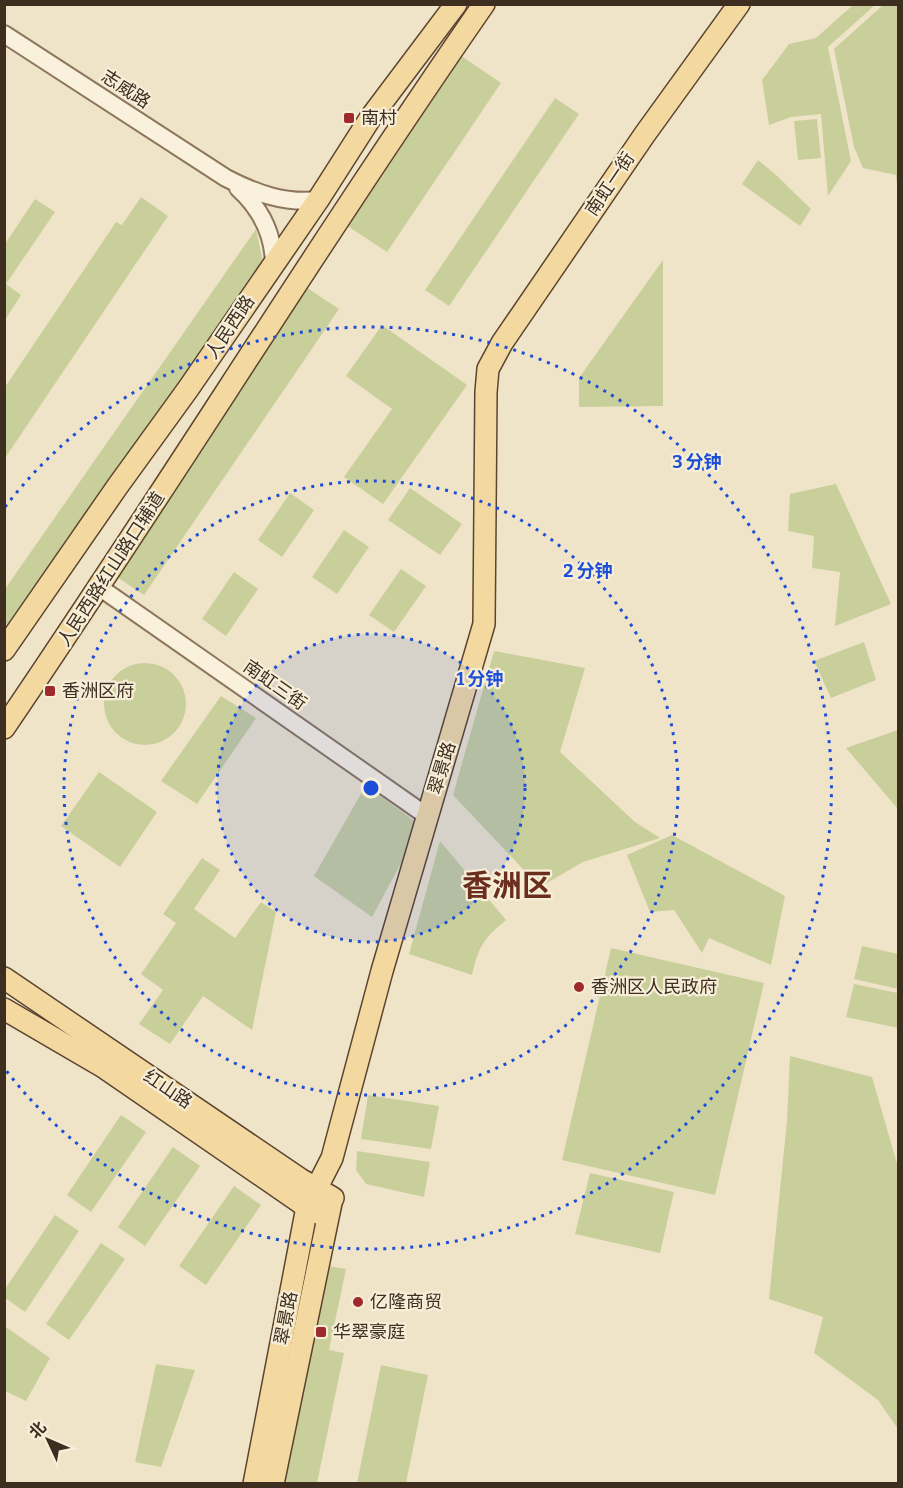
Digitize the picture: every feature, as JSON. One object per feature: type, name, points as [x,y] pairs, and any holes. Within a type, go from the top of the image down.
[{"type":"main road","points":[[372,117],[438,4]]},
{"type":"main road","name":"人民西路","points":[[4,650],[318,200],[372,117],[456,4]]},
{"type":"main road","name":"人民西路","points":[[215,407],[484,4]]},
{"type":"main road","name":"南虹一街","points":[[488,369],[502,343],[645,134],[739,4]]},
{"type":"main road","name":"翠景路","points":[[254,1484],[320,1202],[382,971],[484,624],[488,369]]},
{"type":"main road","name":"人民西路红山路口辅道","points":[[4,728],[149,512],[215,407]]},
{"type":"main road","name":"红山路","points":[[4,978],[320,1202]]},
{"type":"main road","name":"红山路","points":[[4,1009],[105,1068],[320,1202]]},
{"type":"main road","name":"翠景路","points":[[273,1484],[320,1202]]},
{"type":"street","name":"志威路","points":[[4,34],[226,178],[247,188],[279,198],[293,201],[318,200]]},
{"type":"street","name":"志威路","points":[[226,178],[254,204],[268,228],[274,249],[274,263]]},
{"type":"street","name":"南虹三街","points":[[99,587],[427,816]]},
{"type":"green space","points":[[853,5],[875,5],[828,47],[851,161],[828,196],[821,114],[791,117],[769,125],[762,80],[789,44],[816,38]]},
{"type":"green space","points":[[883,5],[898,5],[898,197],[896,175],[863,168],[854,147],[834,49]]},
{"type":"green space","points":[[460,55],[501,83],[387,252],[346,225]]},
{"type":"green space","points":[[555,98],[579,114],[449,306],[425,290]]},
{"type":"green space","points":[[817,119],[821,158],[798,160],[794,121]]},
{"type":"green space","points":[[758,160],[811,209],[800,226],[742,184]]},
{"type":"green space","points":[[141,197],[168,216],[5,458],[5,387],[116,222],[122,225]]},
{"type":"green space","points":[[35,199],[55,212],[6,284],[21,295],[5,320],[5,244]]},
{"type":"green space","points":[[256,229],[264,267],[12,633],[5,628],[5,589]]},
{"type":"green space","points":[[663,260],[663,406],[579,407],[579,378]]},
{"type":"green space","points":[[306,287],[339,309],[144,595],[111,573]]},
{"type":"green space","points":[[382,325],[467,385],[383,504],[344,477],[392,409],[346,376]]},
{"type":"green space","points":[[836,484],[891,604],[835,626],[840,572],[812,568],[814,536],[788,531],[790,494]]},
{"type":"green space","points":[[410,488],[462,524],[440,555],[388,520]]},
{"type":"green space","points":[[290,493],[314,510],[282,557],[258,540]]},
{"type":"green space","points":[[344,530],[369,547],[337,594],[312,577]]},
{"type":"green space","points":[[401,569],[426,586],[394,632],[369,615]]},
{"type":"green space","points":[[234,572],[258,589],[226,636],[202,619]]},
{"type":"green space","points":[[864,642],[876,680],[831,698],[814,661]]},
{"type":"green space","points":[[494,651],[585,668],[560,752],[635,822],[660,838],[583,862],[540,887],[453,795]]},
{"type":"green space","points":[[145,663],[161,666],[174,675],[183,688],[186,704],[183,720],[174,733],[161,742],[145,745],[129,742],[116,733],[107,720],[104,704],[107,688],[116,675],[129,666]]},
{"type":"green space","points":[[221,696],[256,718],[197,804],[161,781]]},
{"type":"green space","points":[[898,730],[898,809],[846,748]]},
{"type":"green space","points":[[99,772],[157,812],[120,867],[61,826]]},
{"type":"green space","points":[[366,785],[421,826],[372,917],[314,876]]},
{"type":"green space","points":[[672,835],[785,896],[771,965],[709,938],[702,953],[674,910],[650,912],[627,855]]},
{"type":"green space","points":[[440,841],[506,920],[483,944],[472,975],[409,954]]},
{"type":"green space","points":[[202,858],[220,870],[194,909],[235,938],[261,902],[276,912],[252,1030],[203,996],[170,1044],[139,1024],[163,990],[141,974],[176,923],[163,914]]},
{"type":"green space","points":[[862,946],[898,954],[898,989],[854,979]]},
{"type":"green space","points":[[611,948],[764,983],[715,1195],[562,1160]]},
{"type":"green space","points":[[854,984],[898,993],[898,1028],[846,1017]]},
{"type":"green space","points":[[790,1056],[872,1077],[898,1167],[898,1429],[878,1400],[814,1353],[823,1317],[769,1299],[787,1121]]},
{"type":"green space","points":[[368,1095],[439,1106],[431,1149],[361,1139]]},
{"type":"green space","points":[[121,1115],[146,1132],[91,1212],[67,1195]]},
{"type":"green space","points":[[173,1147],[200,1166],[145,1246],[118,1227]]},
{"type":"green space","points":[[357,1151],[430,1162],[424,1197],[366,1184],[356,1170]]},
{"type":"green space","points":[[590,1173],[674,1192],[660,1253],[575,1234]]},
{"type":"green space","points":[[234,1186],[261,1205],[206,1285],[179,1266]]},
{"type":"green space","points":[[55,1215],[79,1231],[25,1312],[5,1298],[5,1289]]},
{"type":"green space","points":[[101,1243],[125,1259],[69,1340],[46,1324]]},
{"type":"green space","points":[[322,1265],[346,1269],[329,1350],[344,1353],[317,1483],[278,1484]]},
{"type":"green space","points":[[6,1327],[50,1358],[26,1401],[5,1391]]},
{"type":"green space","points":[[156,1364],[195,1370],[161,1467],[135,1462]]},
{"type":"green space","points":[[381,1365],[428,1375],[406,1483],[357,1483]]},
{"type":"place","name":"南村","points":[[349,118]]},
{"type":"place","name":"香洲区府","points":[[50,691]]},
{"type":"place","name":"香洲区人民政府","points":[[579,987]]},
{"type":"place","name":"亿隆商贸","points":[[358,1302]]},
{"type":"place","name":"华翠豪庭","points":[[321,1332]]},
{"type":"district","name":"香洲区","points":[[507,886]]}]
